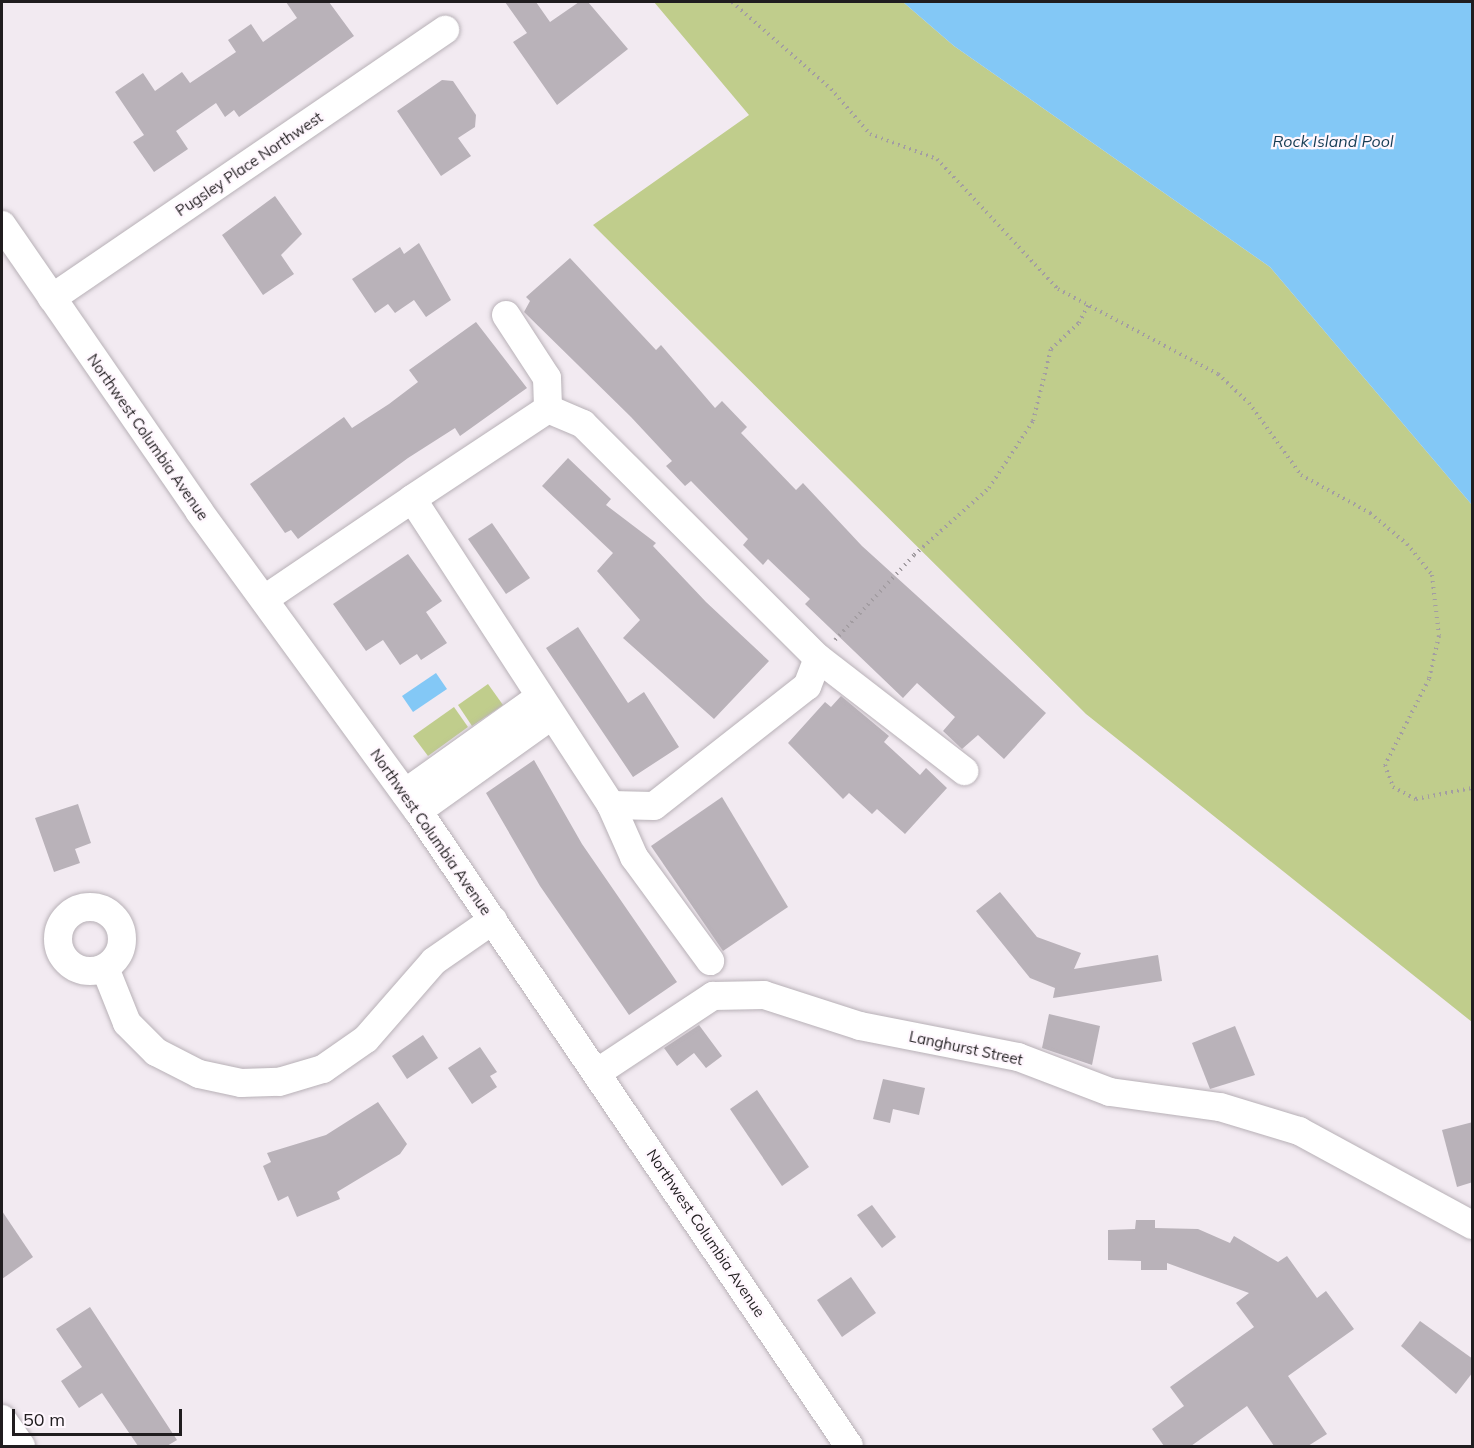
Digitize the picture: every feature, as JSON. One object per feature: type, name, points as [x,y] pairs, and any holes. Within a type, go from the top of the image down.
[{"type":"street","name":"Pugsley Place Northwest","points":[[52,298],[446,30]]},
{"type":"street","name":"Northwest Columbia Avenue","points":[[2,225],[199,511],[266,598],[493,920],[849,1446]]},
{"type":"street","points":[[506,315],[547,378],[548,409]]},
{"type":"street","points":[[266,598],[548,409]]},
{"type":"street","points":[[548,409],[583,424],[818,658],[964,771]]},
{"type":"street","points":[[412,499],[543,708],[611,805],[633,857],[710,961]]},
{"type":"street","points":[[611,805],[654,806],[807,686],[818,658]]},
{"type":"street","points":[[411,802],[543,708]]},
{"type":"street","points":[[105,968],[127,1023],[156,1052],[199,1074],[241,1083],[279,1082],[323,1069],[366,1039],[434,961],[493,920]]},
{"type":"street","name":"Langhurst Street","points":[[598,1072],[713,996],[764,995],[860,1026],[1018,1057],[1110,1092],[1220,1107],[1299,1131],[1473,1225]]},
{"type":"path","points":[[732,2],[831,89],[870,134],[937,159],[1058,288],[1218,374],[1249,403],[1301,475],[1370,513],[1432,575],[1439,636],[1429,679],[1385,765],[1393,786],[1416,799],[1473,788]]},
{"type":"path","points":[[818,658],[914,555],[989,488],[1033,421],[1051,349],[1088,305]]},
{"type":"green space","points":[[654,2],[903,2],[954,46],[1270,267],[1472,505],[1472,1022],[1086,714],[593,225],[749,115]]},
{"type":"green space","points":[[488,684],[503,705],[472,726],[458,705]]},
{"type":"green space","points":[[454,707],[468,727],[428,756],[413,736]]},
{"type":"water","name":"Rock Island Pool","points":[[903,2],[1472,2],[1472,505],[1270,267],[954,46]]},
{"type":"water","points":[[436,673],[447,689],[413,712],[402,696]]},
{"type":"building","points":[[286,2],[329,2],[354,36],[239,117],[234,110],[225,117],[216,103],[176,131],[188,149],[154,172],[133,142],[144,135],[115,92],[143,73],[155,91],[182,72],[190,83],[236,52],[228,40],[251,24],[263,42],[297,18]]},
{"type":"building","points":[[505,2],[536,2],[550,22],[579,2],[588,2],[628,49],[557,105],[513,42],[527,33]]},
{"type":"building","points":[[442,80],[453,81],[476,115],[475,127],[458,138],[471,156],[441,176],[397,111]]},
{"type":"building","points":[[275,196],[302,234],[281,255],[294,274],[263,295],[222,235]]},
{"type":"building","points":[[419,243],[451,300],[426,317],[414,300],[395,313],[388,304],[375,313],[352,279],[400,247],[404,254]]},
{"type":"building","points":[[570,258],[656,350],[661,345],[715,408],[722,401],[747,427],[741,433],[796,490],[803,483],[862,546],[1046,713],[1004,759],[978,735],[962,749],[943,731],[955,717],[917,683],[903,698],[805,604],[810,599],[768,559],[763,565],[743,545],[748,539],[691,481],[685,486],[666,466],[672,461],[631,417],[524,312],[530,301],[526,297]]},
{"type":"building","points":[[476,322],[527,388],[460,436],[455,428],[408,458],[298,539],[291,530],[285,533],[250,484],[344,417],[352,428],[389,404],[418,382],[409,370]]},
{"type":"building","points":[[568,458],[611,499],[606,505],[656,543],[653,546],[706,602],[769,661],[714,719],[623,638],[640,620],[597,571],[613,553],[542,486]]},
{"type":"building","points":[[492,523],[530,578],[506,594],[468,539]]},
{"type":"building","points":[[408,554],[442,601],[426,612],[447,643],[421,660],[417,654],[400,665],[383,640],[366,651],[333,604]]},
{"type":"building","points":[[578,627],[628,703],[644,692],[679,747],[633,777],[546,648]]},
{"type":"building","points":[[841,696],[889,736],[884,742],[920,775],[926,768],[947,788],[905,834],[877,809],[872,814],[849,793],[843,799],[788,743],[825,702],[831,707]]},
{"type":"building","points":[[534,760],[582,844],[677,982],[629,1015],[540,886],[486,793]]},
{"type":"building","points":[[722,797],[788,907],[723,951],[651,846]]},
{"type":"building","points":[[78,804],[91,843],[75,849],[80,863],[54,872],[35,818]]},
{"type":"building","points":[[1000,892],[1037,937],[1081,953],[1074,969],[1158,955],[1162,981],[1053,998],[1055,988],[1030,978],[976,911]]},
{"type":"building","points":[[1049,1014],[1100,1026],[1092,1065],[1042,1048]]},
{"type":"building","points":[[699,1025],[722,1056],[706,1068],[694,1053],[677,1066],[664,1048]]},
{"type":"building","points":[[1235,1026],[1255,1075],[1210,1089],[1192,1043]]},
{"type":"building","points":[[423,1035],[438,1058],[407,1079],[392,1056]]},
{"type":"building","points":[[480,1047],[497,1072],[490,1076],[497,1087],[472,1104],[448,1068]]},
{"type":"building","points":[[883,1079],[925,1088],[919,1115],[893,1109],[890,1123],[873,1119]]},
{"type":"building","points":[[757,1090],[809,1167],[782,1186],[730,1109]]},
{"type":"building","points":[[378,1102],[407,1144],[400,1154],[337,1192],[340,1199],[297,1217],[288,1196],[278,1201],[263,1166],[271,1162],[267,1153],[326,1135]]},
{"type":"building","points":[[1473,1122],[1473,1182],[1457,1187],[1442,1130]]},
{"type":"building","points":[[872,1205],[896,1237],[882,1248],[857,1215]]},
{"type":"building","points":[[2,1211],[33,1257],[2,1279]]},
{"type":"building","points":[[1136,1220],[1155,1220],[1155,1228],[1198,1229],[1230,1243],[1234,1236],[1278,1262],[1287,1256],[1317,1298],[1326,1291],[1354,1329],[1288,1376],[1327,1434],[1308,1446],[1274,1446],[1247,1406],[1191,1446],[1164,1446],[1152,1429],[1184,1406],[1170,1387],[1254,1327],[1236,1303],[1249,1293],[1167,1263],[1167,1270],[1141,1270],[1141,1261],[1108,1260],[1108,1230],[1135,1229]]},
{"type":"building","points":[[851,1277],[876,1313],[842,1337],[817,1300]]},
{"type":"building","points":[[90,1307],[177,1440],[167,1446],[138,1446],[102,1393],[79,1408],[61,1381],[82,1367],[56,1329]]},
{"type":"building","points":[[1420,1321],[1473,1359],[1473,1372],[1456,1394],[1401,1346]]}]
